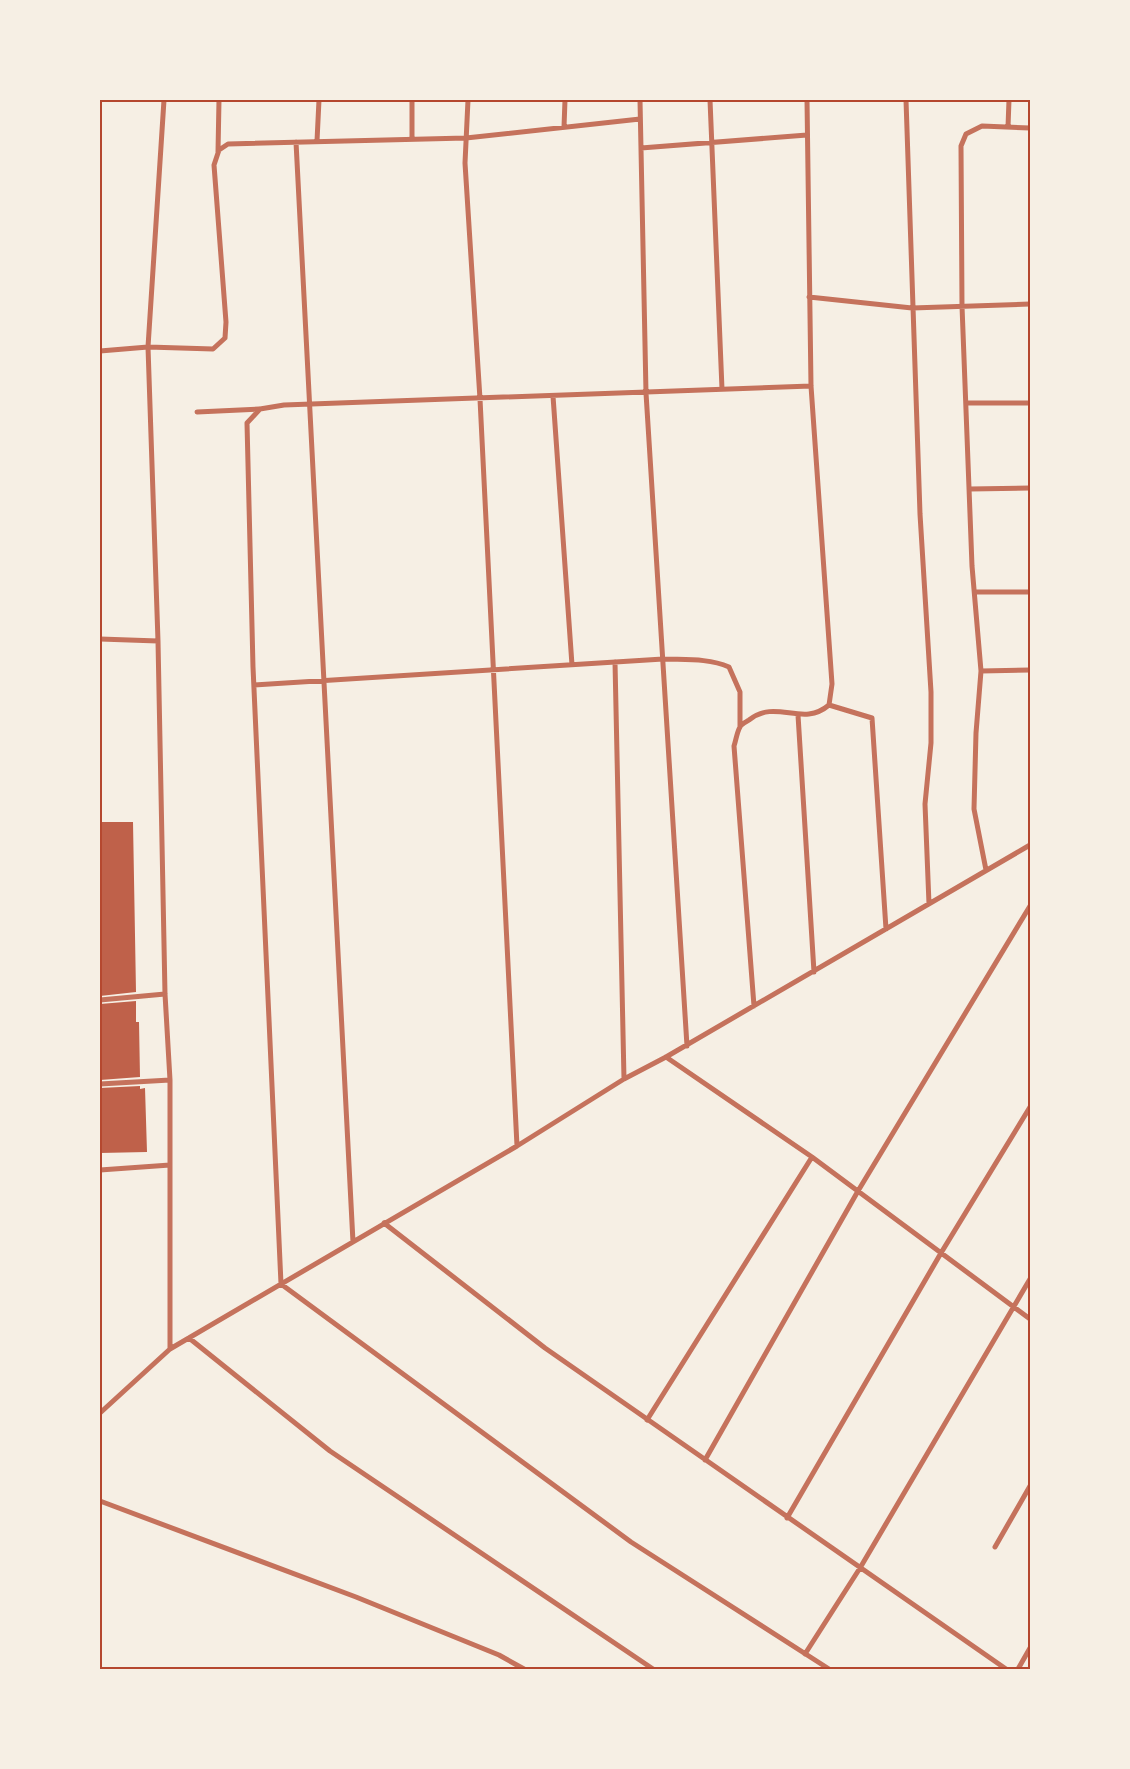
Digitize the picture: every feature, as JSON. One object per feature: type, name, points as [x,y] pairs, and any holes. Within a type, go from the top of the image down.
[{"type":"street","points":[[164,100],[148,347],[158,641],[164,994],[170,1080],[170,1349]]},
{"type":"street","points":[[100,350],[148,347],[213,349],[225,338],[226,322],[214,165],[218,152],[219,100]]},
{"type":"street","points":[[317,141],[319,100]]},
{"type":"street","points":[[412,100],[412,139]]},
{"type":"street","points":[[468,100],[465,163],[480,399],[517,1146]]},
{"type":"street","points":[[564,127],[565,100]]},
{"type":"street","points":[[640,100],[646,393],[687,1046]]},
{"type":"street","points":[[710,100],[722,390]]},
{"type":"street","points":[[740,726],[756,714],[769,710],[798,716],[820,713],[829,705],[832,684],[811,386],[807,100]]},
{"type":"street","points":[[906,100],[920,514],[931,692],[931,743],[925,804],[929,904]]},
{"type":"street","points":[[1008,128],[1009,100]]},
{"type":"street","points":[[218,152],[228,144],[466,138],[640,119]]},
{"type":"street","points":[[986,870],[974,809],[976,733],[981,671],[974,592],[962,306],[961,146],[966,134],[972,129],[982,126],[1030,128]]},
{"type":"street","points":[[641,148],[807,136]]},
{"type":"street","points":[[296,142],[353,1242]]},
{"type":"street","points":[[809,297],[912,308],[1030,304]]},
{"type":"street","points":[[197,412],[260,409],[284,405],[811,386]]},
{"type":"street","points":[[553,396],[572,665]]},
{"type":"street","points":[[966,404],[1030,402]]},
{"type":"street","points":[[260,409],[247,423],[254,685],[281,1284]]},
{"type":"street","points":[[970,489],[1030,488]]},
{"type":"street","points":[[974,592],[1030,592]]},
{"type":"street","points":[[100,639],[158,641]]},
{"type":"street","points":[[254,685],[663,659],[718,662],[729,667],[740,692],[740,726],[734,746],[754,1006]]},
{"type":"street","points":[[615,662],[624,1079]]},
{"type":"street","points":[[981,671],[1030,670]]},
{"type":"street","points":[[829,705],[872,718],[886,929]]},
{"type":"street","points":[[798,716],[814,972]]},
{"type":"street","points":[[100,1413],[170,1349],[188,1338],[517,1146],[624,1079],[687,1046],[1030,845]]},
{"type":"street","points":[[705,1460],[858,1191],[1030,906]]},
{"type":"street","points":[[100,1000],[164,994]]},
{"type":"street","points":[[666,1058],[812,1157],[1030,1319]]},
{"type":"street","points":[[100,1084],[170,1080]]},
{"type":"street","points":[[787,1518],[941,1253],[1030,1107]]},
{"type":"street","points":[[647,1420],[812,1157]]},
{"type":"street","points":[[100,1170],[170,1165]]},
{"type":"street","points":[[384,1223],[545,1348],[1006,1669]]},
{"type":"street","points":[[805,1654],[860,1568],[1030,1279]]},
{"type":"street","points":[[281,1284],[632,1542],[829,1669]]},
{"type":"street","points":[[188,1338],[330,1451],[653,1669]]},
{"type":"street","points":[[995,1547],[1030,1486]]},
{"type":"street","points":[[100,1501],[356,1597],[498,1655],[524,1669]]},
{"type":"street","points":[[1018,1669],[1030,1648]]},
{"type":"building","points":[[100,822],[133,822],[136,992],[100,996]]},
{"type":"building","points":[[136,1001],[136,1022],[139,1022],[140,1077],[100,1080],[100,1004]]},
{"type":"building","points":[[140,1086],[140,1089],[145,1088],[147,1152],[100,1153],[100,1088]]}]
